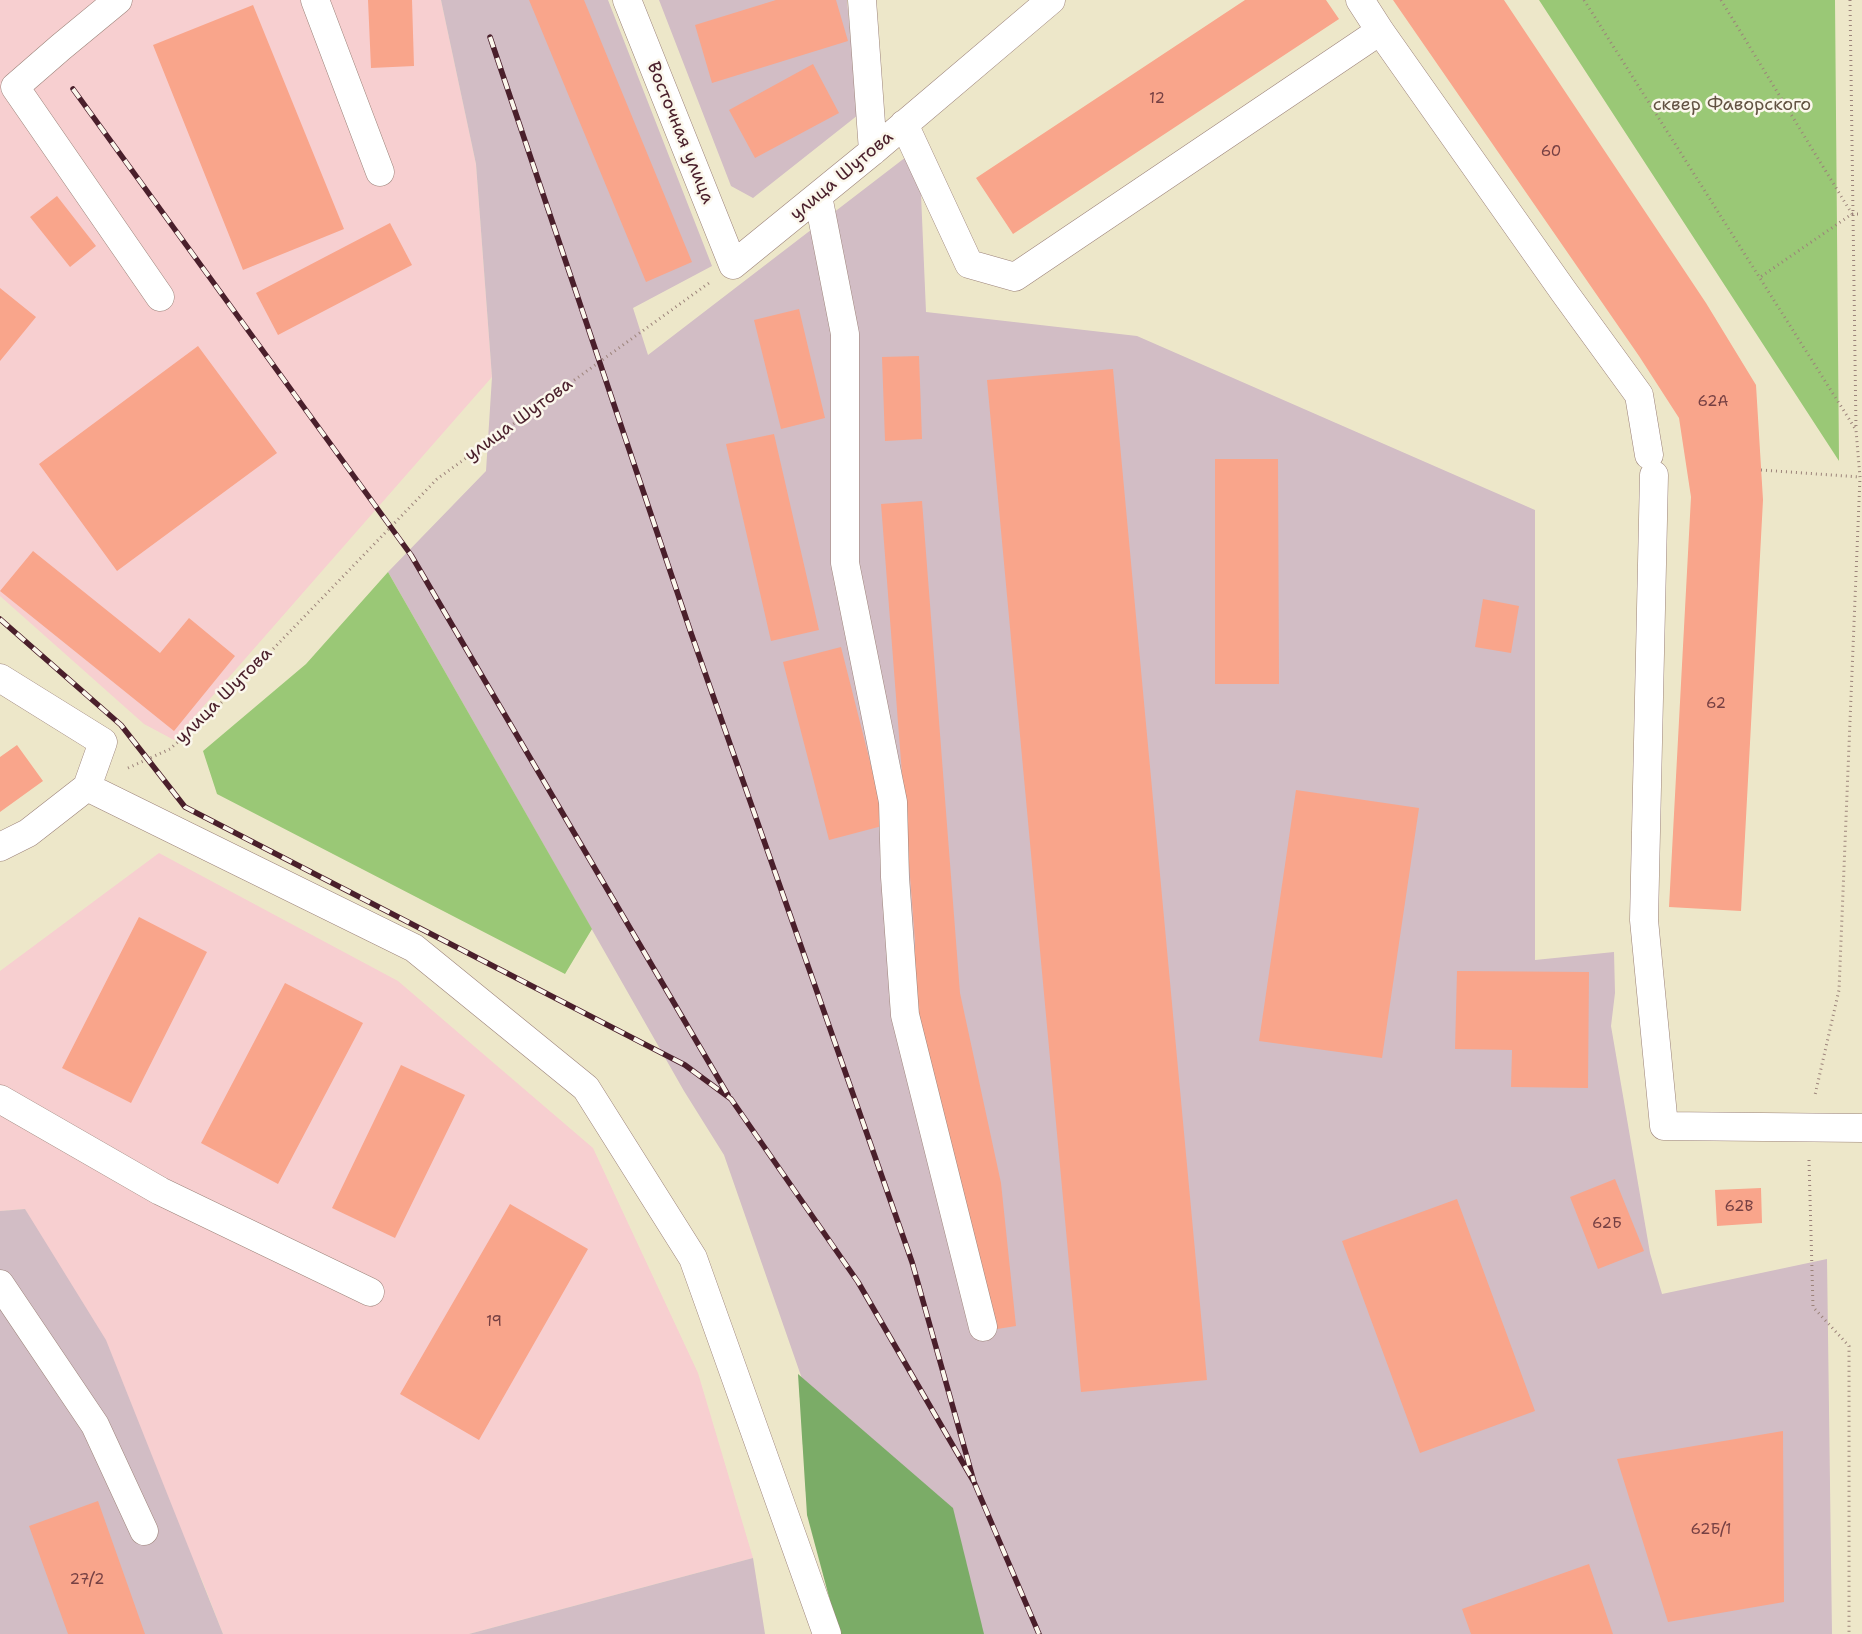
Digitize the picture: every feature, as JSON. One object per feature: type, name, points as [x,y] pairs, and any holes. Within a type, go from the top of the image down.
[{"type":"street","points":[[118,0],[60,46],[15,87],[160,297]]},
{"type":"street","points":[[315,0],[380,172]]},
{"type":"street","name":"Восточная улица","points":[[627,0],[733,265]]},
{"type":"street","points":[[862,0],[873,151]]},
{"type":"street","name":"улица Шутова","points":[[733,265],[873,151],[1051,0]]},
{"type":"street","points":[[1360,0],[1564,292],[1639,395],[1652,465],[1644,920],[1664,1126],[1862,1128]]},
{"type":"street","points":[[904,124],[968,264],[1015,278],[1380,31]]},
{"type":"street","points":[[818,196],[845,334],[845,563],[893,802],[895,877],[905,1015],[983,1327]]},
{"type":"street","points":[[0,678],[103,742],[87,787],[28,832],[0,846]]},
{"type":"street","points":[[87,787],[414,948],[586,1088],[692,1258],[826,1634]]},
{"type":"street","points":[[0,1099],[160,1191],[370,1292]]},
{"type":"street","points":[[0,1284],[95,1426],[144,1531]]},
{"type":"path","points":[[1584,0],[1856,430]]},
{"type":"path","points":[[1721,0],[1852,214]]},
{"type":"path","points":[[1849,1634],[1849,1346],[1813,1307],[1808,1127],[1840,990],[1861,477],[1856,430],[1850,0]]},
{"type":"path","points":[[1759,278],[1852,214],[1862,214]]},
{"type":"path","name":"улица Шутова","points":[[87,787],[170,749],[220,704],[436,479],[733,265]]},
{"type":"path","points":[[1761,470],[1861,477]]},
{"type":"shaded area","points":[[0,0],[441,0],[476,164],[492,377],[174,740],[144,724],[0,596]]},
{"type":"shaded area","points":[[441,0],[608,0],[712,266],[633,308],[648,355],[919,147],[926,312],[1137,336],[1535,510],[1535,960],[1614,952],[1615,993],[1611,1026],[1650,1253],[1662,1294],[1827,1259],[1832,1634],[891,1634],[724,1155],[684,1091],[388,572],[486,471],[492,377],[476,164]]},
{"type":"shaded area","points":[[659,0],[847,0],[858,115],[753,198],[731,186]]},
{"type":"shaded area","points":[[159,853],[398,981],[593,1148],[698,1373],[753,1558],[469,1634],[223,1634],[202,1580],[25,1209],[0,1211],[0,971]]},
{"type":"shaded area","points":[[25,1209],[106,1340],[223,1634],[0,1634],[0,1211]]},
{"type":"shaded area","points":[[753,1558],[765,1634],[469,1634]]},
{"type":"green space","name":"сквер Фаворского","points":[[1539,0],[1835,0],[1839,461]]},
{"type":"green space","points":[[388,572],[592,929],[565,974],[217,794],[203,751],[306,664]]},
{"type":"green space","points":[[798,1374],[953,1508],[984,1634],[839,1634],[807,1515]]},
{"type":"building","points":[[368,0],[412,0],[414,66],[371,68]]},
{"type":"building","points":[[529,0],[584,0],[692,262],[646,282]]},
{"type":"building","points":[[776,0],[836,0],[848,41],[712,83],[695,25]]},
{"type":"building","points":[[1245,0],[1326,0],[1339,19],[1013,234],[976,178]]},
{"type":"building","points":[[1393,0],[1504,0],[1706,303],[1756,385],[1763,500],[1741,911],[1669,907],[1691,497],[1679,418],[1639,356]]},
{"type":"building","points":[[253,5],[344,229],[243,270],[153,45]]},
{"type":"building","points":[[813,64],[839,113],[755,158],[729,110]]},
{"type":"building","points":[[57,196],[96,246],[70,267],[30,217]]},
{"type":"building","points":[[390,223],[412,265],[278,335],[256,293]]},
{"type":"building","points":[[0,288],[36,317],[0,361]]},
{"type":"building","points":[[799,309],[825,418],[781,429],[754,320]]},
{"type":"building","points":[[198,346],[277,453],[117,571],[39,464]]},
{"type":"building","points":[[919,356],[922,439],[885,441],[882,357]]},
{"type":"building","points":[[1113,369],[1207,1380],[1081,1392],[987,380]]},
{"type":"building","points":[[774,434],[819,630],[771,641],[726,444]]},
{"type":"building","points":[[1215,459],[1278,459],[1279,684],[1215,684]]},
{"type":"building","points":[[922,501],[960,993],[1001,1183],[1016,1326],[991,1330],[915,1006],[915,941],[881,504]]},
{"type":"building","points":[[33,551],[160,653],[189,618],[235,656],[174,731],[0,591]]},
{"type":"building","points":[[1483,599],[1519,606],[1511,653],[1475,647]]},
{"type":"building","points":[[841,647],[886,825],[829,840],[783,662]]},
{"type":"building","points":[[17,745],[43,781],[0,812],[0,757]]},
{"type":"building","points":[[1296,790],[1419,808],[1382,1058],[1259,1041]]},
{"type":"building","points":[[139,917],[207,952],[131,1103],[62,1068]]},
{"type":"building","points":[[1457,971],[1589,972],[1588,1088],[1511,1087],[1512,1050],[1455,1049]]},
{"type":"building","points":[[285,983],[363,1023],[278,1184],[201,1143]]},
{"type":"building","points":[[401,1065],[465,1095],[395,1238],[332,1208]]},
{"type":"building","points":[[1615,1179],[1644,1251],[1598,1269],[1570,1197]]},
{"type":"building","points":[[1761,1188],[1762,1223],[1717,1226],[1715,1190]]},
{"type":"building","points":[[1457,1199],[1535,1411],[1420,1453],[1342,1241]]},
{"type":"building","points":[[510,1204],[588,1249],[479,1440],[400,1394]]},
{"type":"building","points":[[1783,1431],[1784,1602],[1668,1622],[1617,1459]]},
{"type":"building","points":[[98,1501],[145,1634],[68,1634],[29,1526]]},
{"type":"building","points":[[1589,1564],[1613,1634],[1471,1634],[1462,1609]]},
{"type":"railway","points":[[490,37],[691,633],[912,1262],[974,1482]]},
{"type":"railway","points":[[73,89],[411,555],[728,1095]]},
{"type":"railway","points":[[0,619],[121,725],[185,807],[685,1065],[731,1099],[858,1282],[974,1482],[1039,1634]]}]
